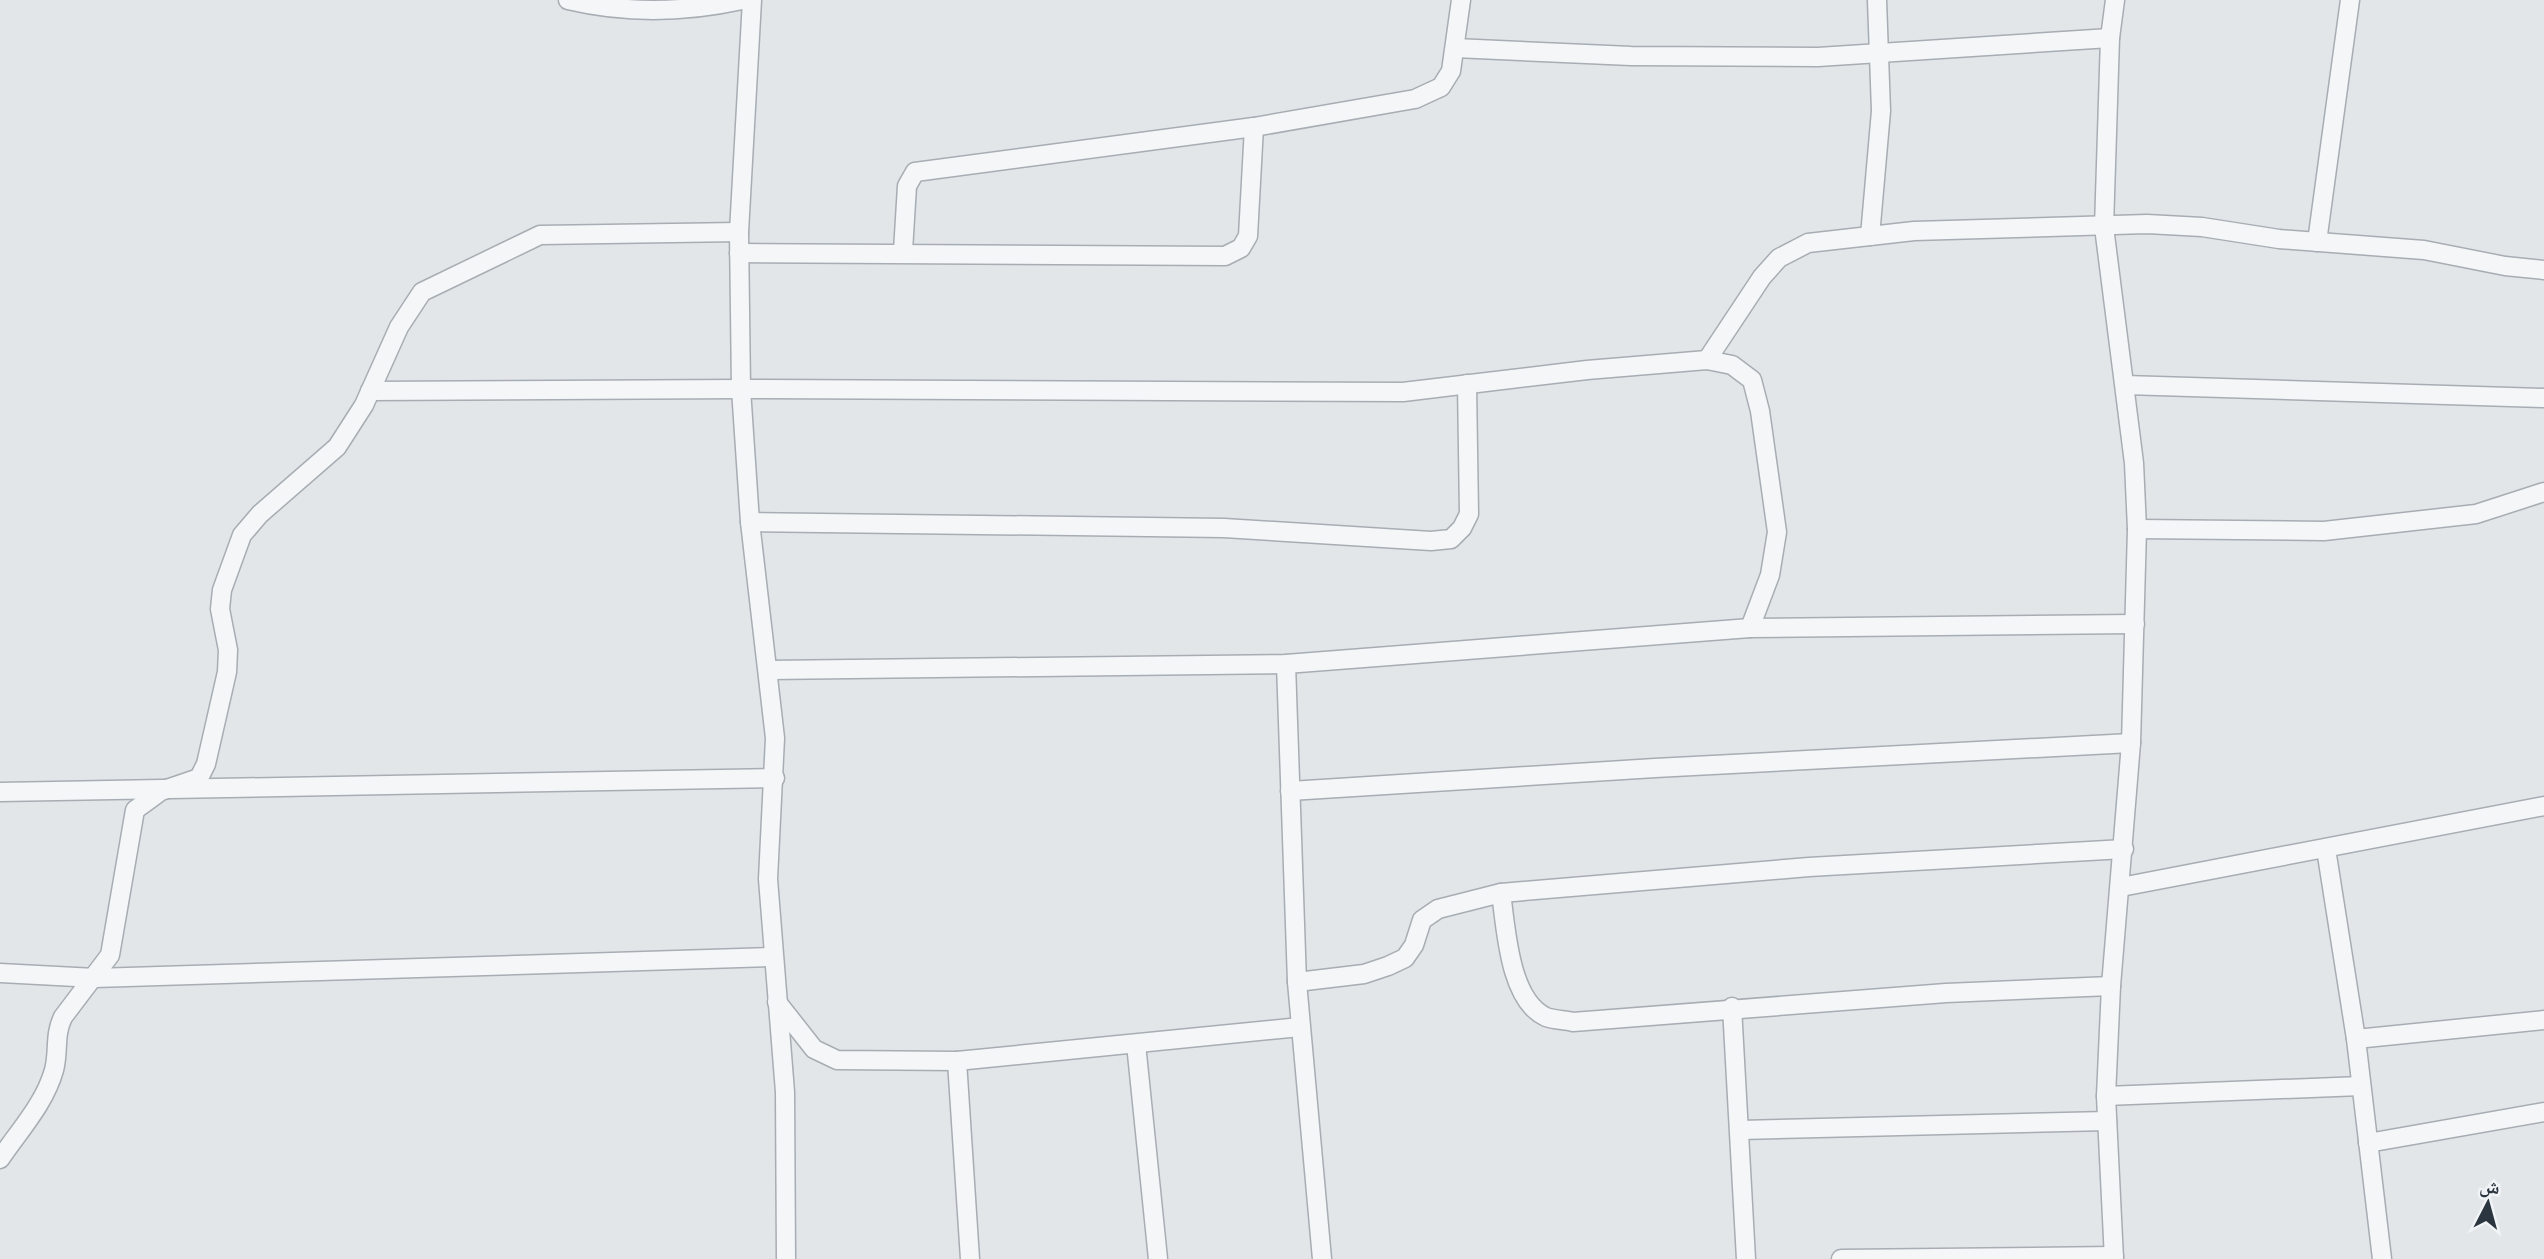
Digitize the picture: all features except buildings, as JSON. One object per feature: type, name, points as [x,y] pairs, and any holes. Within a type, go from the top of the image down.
[{"type":"street","points":[[569,0],[626,11],[666,12],[704,9],[741,0]]},
{"type":"street","points":[[752,0],[739,232],[741,388],[750,522],[769,670],[775,778],[768,868],[785,1092],[786,1259]]},
{"type":"street","points":[[903,251],[906,186],[915,172],[1254,127],[1415,99],[1441,88],[1451,71],[1461,0]]},
{"type":"street","points":[[1870,236],[1881,111],[1877,0]]},
{"type":"street","points":[[1841,1259],[2114,1257],[2106,1096],[2111,986],[2131,743],[2137,529],[2134,463],[2104,227],[2110,38],[2115,0]]},
{"type":"street","points":[[2317,242],[2350,0]]},
{"type":"street","points":[[1455,48],[1631,56],[1818,57],[2110,38]]},
{"type":"street","points":[[739,253],[903,251],[1224,256],[1241,248],[1248,236],[1254,127]]},
{"type":"street","points":[[1707,360],[1762,277],[1779,258],[1808,243],[1914,231],[2147,224],[2202,227],[2317,242],[2424,250],[2505,266],[2544,270]]},
{"type":"street","points":[[0,1159],[46,1092],[55,1068],[57,1028],[62,1017],[95,978],[112,946],[130,821],[141,803],[161,791],[199,778],[206,764],[227,672],[228,650],[220,609],[222,590],[242,535],[260,514],[337,447],[364,405],[399,327],[422,292],[529,237],[540,234],[739,232]]},
{"type":"street","points":[[370,391],[741,388],[1390,392],[1587,370],[1707,360],[1732,365],[1752,380],[1760,411],[1777,532],[1770,575],[1750,628]]},
{"type":"street","points":[[750,522],[1224,528],[1431,541],[1451,539],[1462,528],[1469,514],[1467,384]]},
{"type":"street","points":[[2125,385],[2544,398]]},
{"type":"street","points":[[2137,529],[2283,533],[2349,529],[2476,514],[2544,492]]},
{"type":"street","points":[[769,670],[1286,664],[1750,628],[2135,624]]},
{"type":"street","points":[[1286,664],[1297,982],[1322,1259]]},
{"type":"street","points":[[1290,791],[1655,768],[2131,743]]},
{"type":"street","points":[[0,792],[775,778]]},
{"type":"street","points":[[2121,887],[2544,806]]},
{"type":"street","points":[[1297,982],[1364,974],[1388,966],[1405,958],[1414,945],[1422,920],[1438,909],[1501,894],[1809,867],[2123,849]]},
{"type":"street","points":[[2326,849],[2356,1039],[2382,1259]]},
{"type":"street","points":[[1501,894],[1511,963],[1522,993],[1545,1017],[1573,1022],[1731,1007],[2111,986]]},
{"type":"street","points":[[0,973],[95,978],[773,957]]},
{"type":"street","points":[[777,1002],[814,1049],[837,1060],[957,1061],[1300,1027]]},
{"type":"street","points":[[1731,1007],[1741,1130],[1746,1259]]},
{"type":"street","points":[[2356,1039],[2544,1020]]},
{"type":"street","points":[[1136,1044],[1158,1259]]},
{"type":"street","points":[[957,1061],[970,1259]]},
{"type":"street","points":[[2106,1096],[2361,1086]]},
{"type":"street","points":[[2368,1143],[2544,1112]]},
{"type":"street","points":[[1741,1130],[2107,1121]]}]
